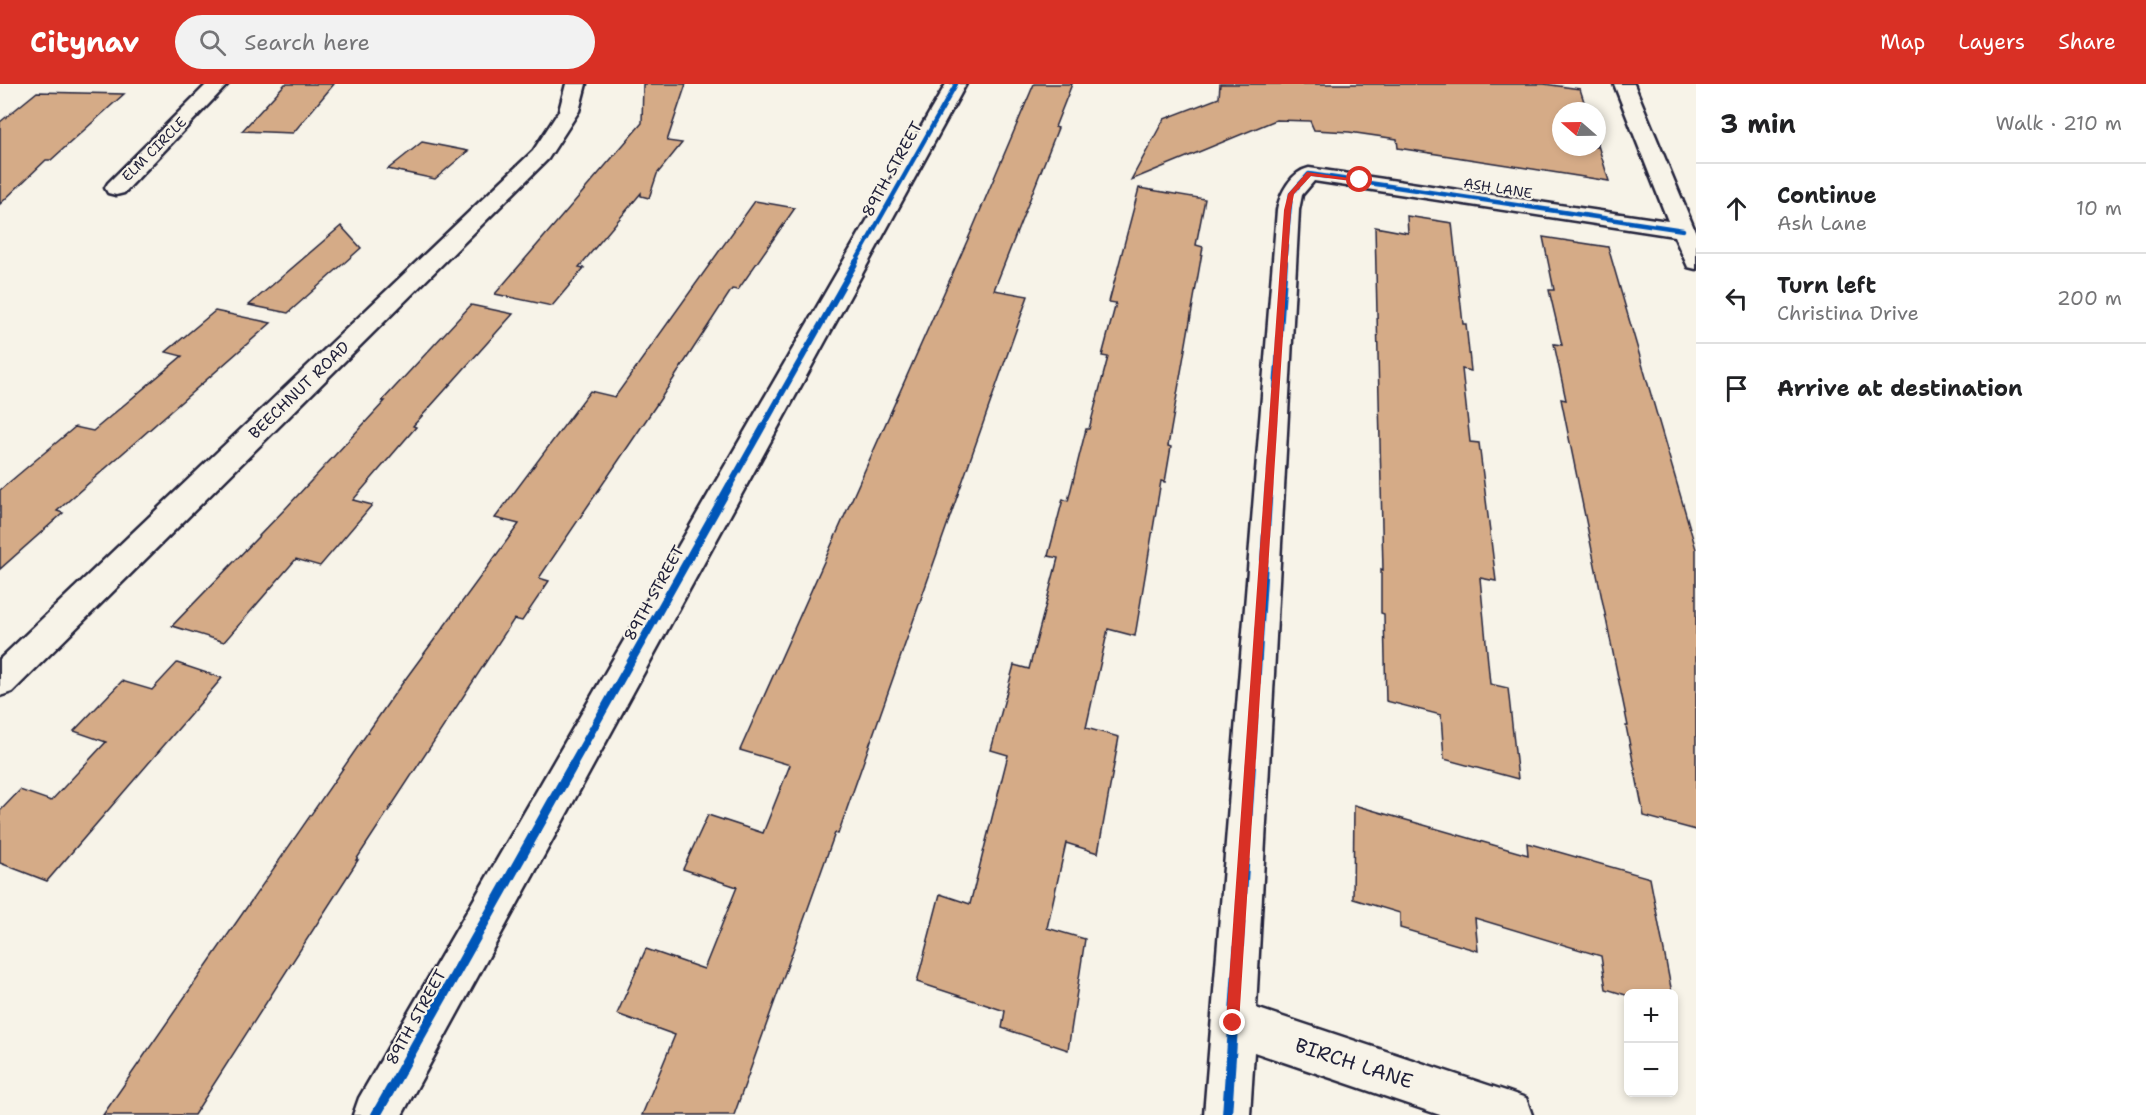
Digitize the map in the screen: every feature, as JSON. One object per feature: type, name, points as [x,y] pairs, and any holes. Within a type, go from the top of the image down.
[{"type":"street","name":"ELM CIRCLE","points":[[116,188],[218,84]]},
{"type":"street","name":"BEECHNUT ROAD","points":[[0,681],[541,155],[569,111],[576,84]]},
{"type":"street","name":"89TH STREET","points":[[376,1115],[956,84]]},
{"type":"street","points":[[1624,84],[1696,262]]},
{"type":"street","name":"ASH LANE","points":[[1233,1023],[1288,210],[1291,194],[1309,174],[1683,230]]},
{"type":"street","points":[[1227,1115],[1233,1023]]},
{"type":"street","name":"BIRCH LANE","points":[[1233,1023],[1509,1115]]},
{"type":"building","points":[[285,84],[334,84],[293,133],[242,131]]},
{"type":"building","points":[[643,84],[686,84],[667,141],[682,143],[657,174],[649,198],[641,196],[641,193],[579,267],[584,268],[552,306],[495,294],[642,123]]},
{"type":"building","points":[[1034,84],[1072,84],[1055,127],[1058,128],[994,290],[1028,296],[838,834],[835,833],[734,1115],[642,1115],[675,1035],[617,1014],[646,949],[704,969],[737,887],[683,869],[708,815],[763,833],[790,765],[740,750],[972,230]]},
{"type":"building","points":[[1220,84],[1544,84],[1580,89],[1584,102],[1552,102],[1552,156],[1601,156],[1609,181],[1398,148],[1397,139],[1314,130],[1310,121],[1276,120],[1131,180],[1164,119],[1219,98]]},
{"type":"building","points":[[37,92],[124,94],[51,160],[46,160],[0,204],[0,122]]},
{"type":"building","points":[[422,142],[468,151],[435,179],[388,169]]},
{"type":"building","points":[[1139,188],[1205,199],[1196,245],[1203,247],[1168,446],[1171,447],[1165,482],[1161,481],[1135,636],[1108,629],[1086,728],[1119,737],[1098,853],[1066,843],[1047,928],[1085,939],[1068,1050],[1002,1028],[1005,1011],[917,982],[940,894],[970,904],[1008,755],[991,750],[1014,665],[1029,669],[1058,558],[1048,556],[1063,499],[1068,501],[1086,429],[1089,429],[1108,357],[1102,356],[1116,303],[1109,302]]},
{"type":"building","points":[[755,201],[795,208],[738,290],[732,289],[539,578],[549,581],[522,621],[514,619],[356,860],[358,860],[194,1115],[103,1115],[393,696],[519,524],[495,518],[590,391],[615,397]]},
{"type":"building","points":[[1407,216],[1452,223],[1463,324],[1466,324],[1471,371],[1462,369],[1470,442],[1479,443],[1496,581],[1480,578],[1490,684],[1508,688],[1518,779],[1444,759],[1441,715],[1386,701],[1384,614],[1381,613],[1381,569],[1383,570],[1375,227],[1408,233]]},
{"type":"building","points":[[341,226],[361,248],[288,313],[249,305]]},
{"type":"building","points":[[1543,237],[1608,247],[1696,549],[1696,830],[1644,816],[1626,726],[1628,726],[1561,399],[1566,400],[1554,344],[1562,345],[1549,290],[1554,290]]},
{"type":"building","points":[[471,305],[513,314],[413,426],[416,427],[353,500],[372,505],[320,566],[296,559],[224,642],[172,626],[286,508]]},
{"type":"building","points":[[215,311],[271,323],[57,511],[63,513],[0,569],[0,490],[75,427],[93,431],[182,356],[166,352]]},
{"type":"building","points":[[177,663],[222,678],[47,881],[0,863],[0,811],[20,790],[51,801],[106,742],[74,731],[122,681],[152,690]]},
{"type":"building","points":[[1354,805],[1528,855],[1527,843],[1650,878],[1671,989],[1624,989],[1624,994],[1606,989],[1601,956],[1475,918],[1478,951],[1400,928],[1400,913],[1353,899]]},
{"type":"cycle path","points":[[376,1115],[956,84]]},
{"type":"cycle path","points":[[1227,1115],[1288,210],[1291,194],[1309,174],[1683,230]]},
{"type":"route","points":[[1233,1023],[1288,210],[1291,194],[1309,174],[1360,180]]}]
